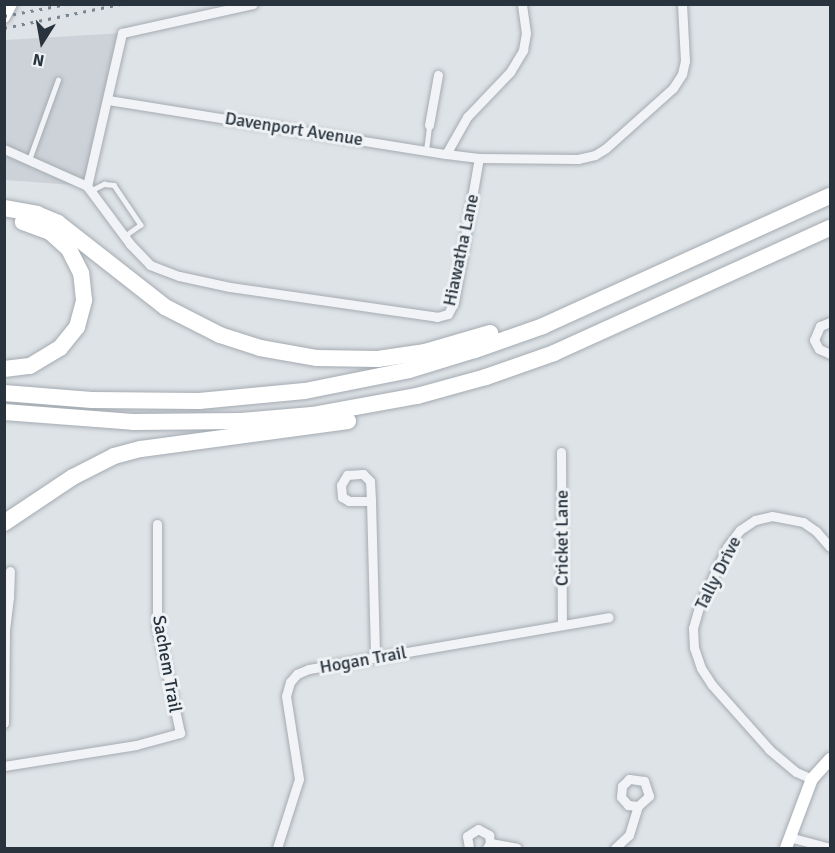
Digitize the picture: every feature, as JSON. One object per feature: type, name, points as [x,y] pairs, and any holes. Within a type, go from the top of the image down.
[{"type":"highway","points":[[4,393],[92,400],[164,402],[235,399],[305,391],[374,378],[443,361],[510,339],[576,312],[831,196]]},
{"type":"highway","points":[[4,208],[37,214],[58,223],[83,240],[140,290],[192,322],[234,340],[287,354],[345,360],[410,355],[576,312]]},
{"type":"highway","points":[[4,218],[34,225],[58,237],[78,264],[84,291],[77,327],[60,348],[30,366],[4,369]]},
{"type":"highway","points":[[4,522],[80,472],[114,456],[148,448],[345,421],[392,409],[565,348],[831,228]]},
{"type":"highway","points":[[4,412],[134,422],[264,419],[347,410],[452,387]]},
{"type":"street","points":[[4,17],[11,4]]},
{"type":"street","points":[[4,149],[88,189],[122,33],[254,4]]},
{"type":"street","points":[[446,154],[467,117],[510,72],[523,50],[526,33],[522,4]]},
{"type":"street","points":[[479,158],[578,159],[595,155],[606,148],[673,88],[682,74],[685,61],[682,4]]},
{"type":"street","points":[[429,125],[438,75]]},
{"type":"street","name":"Davenport Avenue","points":[[108,100],[479,158]]},
{"type":"street","name":"Hiawatha Lane","points":[[88,189],[124,236],[150,265],[179,276],[437,317],[448,314],[454,302],[479,158]]},
{"type":"street","points":[[831,322],[820,326],[814,340],[819,350],[831,354]]},
{"type":"street","name":"Cricket Lane","points":[[561,452],[562,625]]},
{"type":"street","points":[[371,501],[375,658]]},
{"type":"street","name":"Tally Drive","points":[[812,779],[796,772],[769,749],[712,685],[701,668],[694,648],[693,628],[699,607],[727,547],[740,530],[755,520],[772,516],[803,522],[816,531],[831,547]]},
{"type":"street","name":"Sachem Trail","points":[[4,766],[136,745],[180,734],[157,626],[157,524]]},
{"type":"street","points":[[4,723],[5,630],[10,571]]},
{"type":"street","name":"Hogan Trail","points":[[277,849],[299,779],[286,696],[290,682],[297,674],[309,669],[609,617]]},
{"type":"street","points":[[831,759],[812,779],[788,843],[831,848]]},
{"type":"street","points":[[615,849],[629,835],[638,806]]},
{"type":"street","points":[[469,849],[466,840],[474,830],[486,831],[489,846],[517,849]]},
{"type":"lane","points":[[28,160],[58,80]]},
{"type":"lane","points":[[426,151],[429,125]]},
{"type":"lane","points":[[88,189],[104,183],[114,185],[141,225],[124,236]]},
{"type":"shaded area","points":[[122,33],[87,186],[5,180],[5,40]]},
{"type":"railway","points":[[4,16],[67,4]]},
{"type":"railway","points":[[4,28],[121,4]]}]
